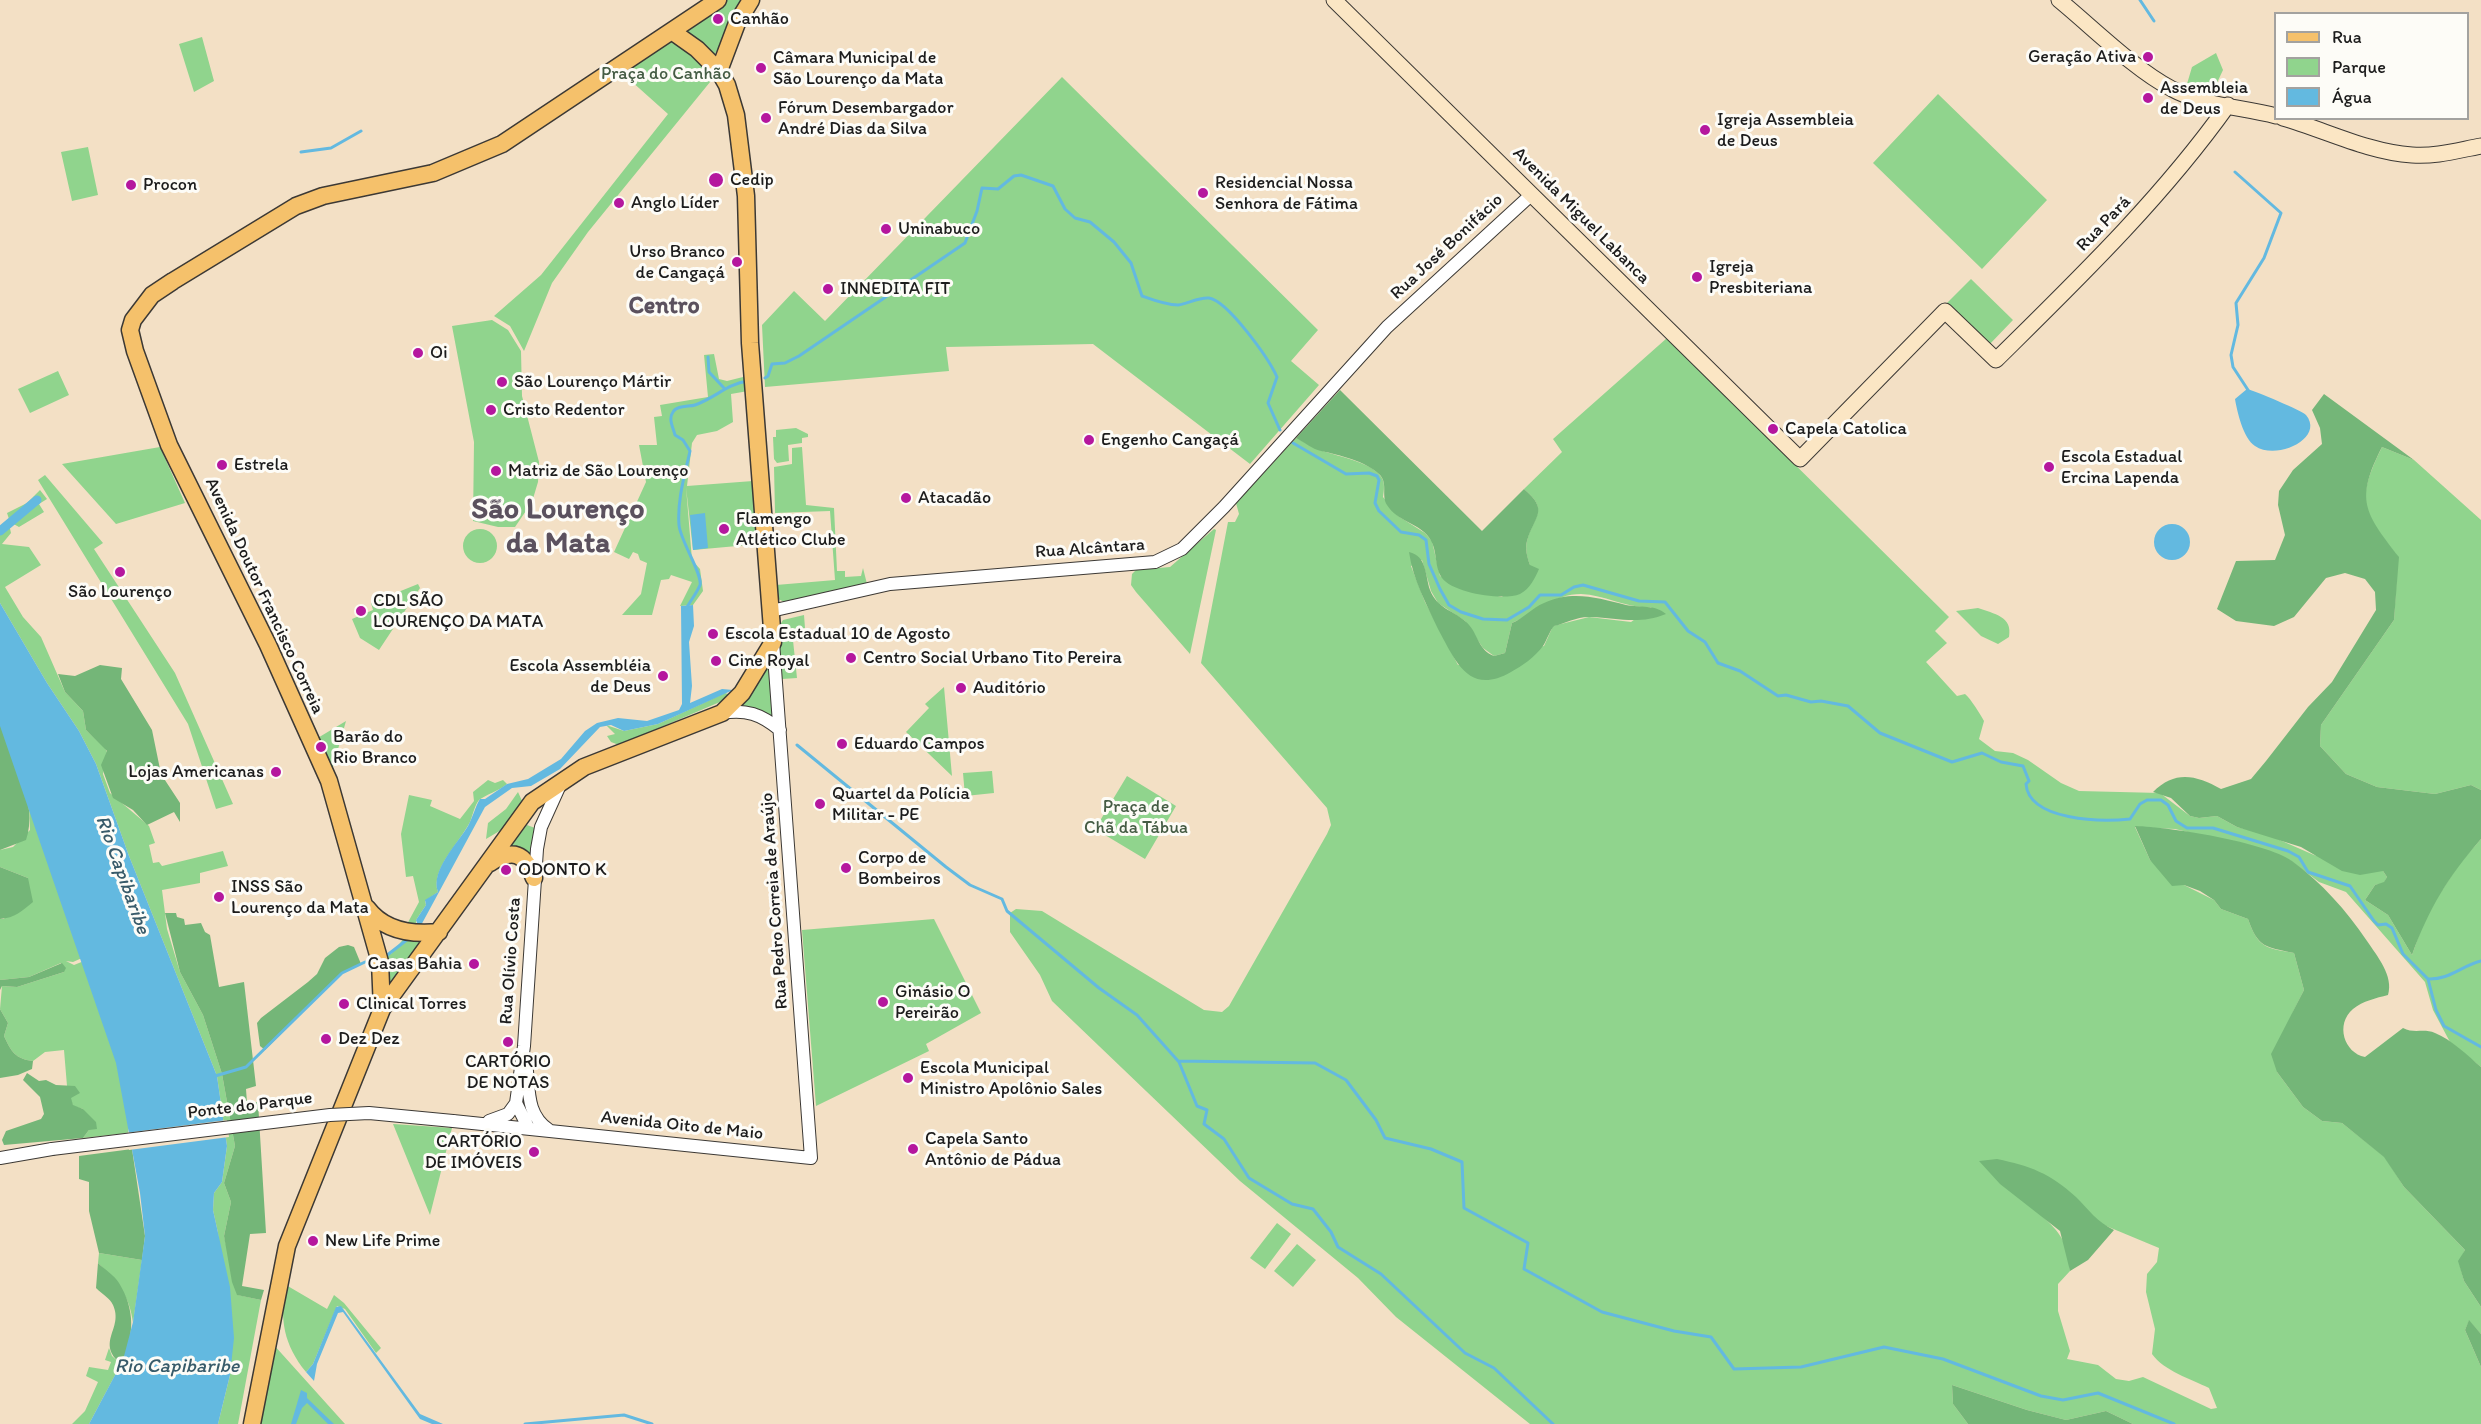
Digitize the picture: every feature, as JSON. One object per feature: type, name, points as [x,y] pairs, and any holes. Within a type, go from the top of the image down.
[{"type":"main road","name":"Avenida Doutor Francisco Correia","points":[[381,1013],[380,962],[329,782],[268,645],[170,445],[135,351],[130,330],[133,320],[146,302],[166,286],[296,206],[322,196],[394,183],[460,164],[502,144],[718,0]]},
{"type":"main road","points":[[719,71],[737,22],[751,0]]},
{"type":"main road","name":"Avenida Miguel Labanca","points":[[1334,0],[1800,459],[1945,311]]},
{"type":"main road","points":[[2059,0],[2172,89],[2208,102],[2274,116]]},
{"type":"main road","points":[[252,1424],[286,1246],[381,1013],[431,933],[489,863],[532,802],[564,779],[612,756],[722,713],[740,696],[773,642],[750,343],[745,186],[734,107],[727,85],[719,71],[697,49],[673,32]]},
{"type":"main road","name":"Rua Pará","points":[[1945,311],[1996,360],[2148,207],[2193,154],[2228,105]]},
{"type":"main road","points":[[2288,120],[2323,134],[2410,155],[2434,155],[2481,146]]},
{"type":"main road","points":[[489,863],[500,856],[512,854],[526,860],[534,878]]},
{"type":"main road","points":[[363,901],[373,916],[384,925],[400,930],[431,933]]},
{"type":"street","name":"Rua José Bonifácio","points":[[1387,327],[1532,194]]},
{"type":"street","name":"Rua Alcântara","points":[[771,611],[890,584],[1155,562],[1167,558],[1182,549],[1224,507],[1387,327]]},
{"type":"street","name":"Rua Pedro Correia de Araújo","points":[[773,642],[811,1158]]},
{"type":"street","points":[[722,713],[749,712],[769,721],[780,730]]},
{"type":"street","name":"Rua Olívio Costa","points":[[516,1103],[524,1046],[534,878],[540,827],[549,804],[564,779]]},
{"type":"street","name":"Rua Olívio Costa","points":[[524,1046],[531,1103]]},
{"type":"street","points":[[482,1123],[502,1117],[516,1103],[525,1122]]},
{"type":"street","points":[[525,1122],[531,1103]]},
{"type":"street","points":[[531,1103],[535,1119],[550,1130]]},
{"type":"street","name":"Ponte do Parque","points":[[0,1158],[52,1149],[330,1115],[369,1113],[510,1126]]},
{"type":"street","name":"Avenida Oito de Maio","points":[[510,1126],[525,1122],[550,1130],[811,1158]]},
{"type":"green space","name":"Praça do Canhão","points":[[727,0],[747,0],[710,62],[719,71],[588,232],[552,283],[524,351],[510,326],[494,316],[541,275],[668,114],[621,72]]},
{"type":"green space","points":[[202,37],[214,81],[194,92],[179,44]]},
{"type":"green space","points":[[2216,53],[2223,70],[2208,102],[2184,94],[2192,67]]},
{"type":"green space","points":[[1062,77],[1318,330],[1291,361],[1319,385],[1250,464],[1093,344],[946,347],[949,371],[765,387],[762,325],[794,291],[825,321]]},
{"type":"green space","points":[[1938,94],[2047,200],[1982,269],[1873,163]]},
{"type":"green space","points":[[88,147],[98,195],[72,201],[61,152]]},
{"type":"green space","points":[[1971,279],[2013,320],[1988,346],[1945,305]]},
{"type":"green space","points":[[492,320],[508,330],[521,351],[522,396],[539,462],[538,482],[532,502],[515,527],[498,527],[473,521],[474,442],[452,326]]},
{"type":"green space","points":[[1667,338],[1949,617],[1935,631],[1947,643],[1926,662],[1957,696],[1965,694],[1970,699],[1984,721],[1979,739],[1995,751],[2013,753],[2028,760],[2061,783],[2079,791],[2160,793],[2190,816],[2199,818],[2217,816],[2237,827],[2266,834],[2314,855],[2375,871],[2383,871],[2387,877],[2384,883],[2375,885],[2365,900],[2388,915],[2412,955],[2426,915],[2459,864],[2481,839],[2481,1067],[2450,1042],[2433,1010],[2425,982],[2346,892],[2319,882],[2291,861],[2268,851],[2175,829],[2135,827],[2150,860],[2184,885],[2214,900],[2221,909],[2248,919],[2255,936],[2264,945],[2294,953],[2304,990],[2293,1012],[2277,1072],[2303,1107],[2322,1121],[2342,1123],[2385,1157],[2404,1187],[2465,1250],[2459,1262],[2464,1281],[2481,1307],[2481,1334],[2469,1321],[2465,1330],[2481,1367],[2481,1424],[2133,1424],[2106,1411],[2066,1420],[2027,1410],[1952,1385],[1953,1404],[1968,1424],[1530,1424],[1396,1317],[1358,1278],[1240,1181],[1052,1001],[1040,975],[1010,932],[1010,913],[1016,909],[1042,911],[1204,1010],[1222,1012],[1229,1006],[1331,825],[1327,808],[1201,663],[1228,522],[1235,522],[1239,514],[1236,503],[1296,438],[1317,449],[1362,463],[1377,472],[1384,483],[1383,497],[1398,516],[1425,533],[1432,541],[1440,576],[1484,593],[1502,597],[1530,565],[1526,544],[1538,509],[1532,497],[1524,489],[1562,452],[1553,439]],"holes":[[[1422,560],[1431,591],[1438,603],[1465,621],[1483,648],[1494,656],[1505,653],[1512,623],[1562,597],[1581,594],[1634,606],[1652,607],[1631,622],[1589,617],[1553,626],[1544,646],[1458,665],[1425,602],[1411,566]],[[2074,1196],[2099,1223],[2159,1248],[2157,1262],[2147,1274],[2146,1292],[2155,1329],[2152,1354],[2171,1370],[2209,1388],[2217,1408],[2211,1409],[2143,1377],[2129,1381],[2116,1379],[2098,1365],[2067,1359],[2070,1351],[2058,1311],[2058,1284],[2070,1271],[2069,1261],[2062,1239],[2054,1227],[2041,1215]]]},
{"type":"green space","points":[[714,354],[719,379],[727,381],[747,376],[748,391],[731,394],[733,422],[717,431],[697,435],[692,443],[687,486],[753,481],[759,544],[693,550],[686,487],[692,560],[700,569],[703,591],[693,605],[680,606],[692,582],[671,575],[669,579],[661,580],[652,615],[622,615],[641,594],[647,563],[640,560],[638,554],[633,552],[629,559],[614,552],[646,482],[639,445],[657,445],[654,417],[662,416],[660,405],[708,397],[704,355]]},
{"type":"green space","points":[[58,371],[69,395],[30,413],[18,389]]},
{"type":"green space","points":[[1340,390],[1482,531],[1524,489],[1532,497],[1538,514],[1527,541],[1526,550],[1530,565],[1539,569],[1527,589],[1520,594],[1502,597],[1467,592],[1448,583],[1439,573],[1431,540],[1423,531],[1396,515],[1387,505],[1384,498],[1384,482],[1380,475],[1360,462],[1318,450],[1296,438]]},
{"type":"green space","points":[[2324,394],[2414,460],[2382,447],[2368,480],[2367,505],[2371,516],[2399,557],[2394,620],[2321,725],[2320,746],[2346,774],[2377,787],[2435,794],[2471,785],[2481,790],[2481,839],[2440,894],[2425,922],[2412,955],[2388,915],[2365,900],[2375,885],[2384,882],[2387,877],[2383,871],[2360,875],[2342,871],[2301,847],[2237,827],[2217,816],[2199,818],[2190,816],[2171,798],[2153,792],[2169,780],[2178,778],[2203,780],[2221,789],[2251,779],[2308,707],[2332,682],[2376,610],[2375,592],[2365,579],[2345,573],[2326,578],[2294,617],[2274,626],[2236,621],[2217,609],[2236,561],[2275,560],[2285,535],[2278,505],[2279,491],[2293,470],[2322,444],[2320,428],[2312,410]]},
{"type":"green space","points":[[796,428],[808,434],[808,437],[802,438],[802,443],[788,445],[789,461],[777,463],[774,459],[773,437],[776,437],[776,430]]},
{"type":"green space","points":[[160,447],[185,503],[116,524],[62,464]]},
{"type":"green space","points":[[802,447],[806,505],[834,508],[837,571],[845,571],[845,577],[861,576],[863,568],[867,584],[789,604],[778,599],[776,585],[835,580],[830,511],[775,513],[774,467],[792,464],[792,448]]},
{"type":"green space","points":[[2382,447],[2414,460],[2481,520],[2481,790],[2471,785],[2435,794],[2377,787],[2346,774],[2320,746],[2321,725],[2394,620],[2398,557],[2377,528],[2366,505],[2368,481]]},
{"type":"green space","points":[[45,475],[103,543],[94,549],[175,673],[233,804],[216,809],[188,724],[38,480]]},
{"type":"green space","points":[[40,490],[47,499],[39,504],[44,512],[19,527],[10,522],[7,513],[27,503]]},
{"type":"green space","points":[[9,524],[11,533],[2,544],[29,547],[41,565],[5,587],[23,617],[41,637],[65,692],[83,711],[86,730],[105,748],[107,752],[103,774],[110,793],[149,826],[155,843],[149,845],[153,863],[159,862],[162,866],[223,851],[228,866],[200,873],[200,883],[162,890],[167,929],[180,972],[203,1015],[222,1074],[235,1146],[224,1183],[231,1202],[224,1236],[238,1295],[261,1300],[238,1424],[218,1424],[230,1375],[218,1233],[213,1210],[214,1193],[222,1182],[227,1146],[217,1076],[129,856],[96,764],[79,731],[47,683],[0,603],[0,527]]},
{"type":"green space","points":[[480,529],[492,534],[497,546],[492,558],[480,563],[468,558],[463,546],[468,534]]},
{"type":"green space","points":[[1214,529],[1216,530],[1190,654],[1136,592],[1131,585],[1132,574],[1136,570],[1170,567]]},
{"type":"green space","points":[[1409,552],[1415,554],[1422,562],[1430,590],[1437,601],[1465,621],[1484,649],[1494,656],[1505,653],[1512,623],[1540,605],[1555,599],[1585,596],[1652,608],[1666,614],[1638,620],[1586,617],[1554,626],[1540,650],[1520,667],[1497,678],[1484,680],[1474,678],[1458,663],[1438,629],[1417,582]]},
{"type":"green space","points":[[418,584],[420,588],[379,650],[360,638],[352,619],[373,610],[371,603]]},
{"type":"green space","points":[[1978,608],[1996,614],[2005,620],[2008,624],[2009,637],[1998,644],[1981,636],[1956,611]]},
{"type":"green space","points":[[804,615],[805,628],[792,631],[797,678],[782,679],[778,628],[783,620]]},
{"type":"green space","points":[[769,663],[774,721],[737,708]]},
{"type":"green space","points":[[100,665],[122,668],[121,679],[152,730],[161,774],[180,803],[180,822],[174,812],[147,825],[133,810],[113,798],[101,765],[107,751],[86,730],[83,711],[65,692],[58,674],[75,676]]},
{"type":"green space","points":[[944,687],[952,776],[906,732],[929,708],[925,704]]},
{"type":"green space","points":[[725,693],[734,696],[619,745],[611,742],[607,736],[615,734],[606,725],[624,731],[658,724]]},
{"type":"green space","points":[[0,711],[27,793],[29,826],[26,840],[0,850]]},
{"type":"green space","points":[[346,721],[329,781],[311,742]]},
{"type":"green space","points":[[992,771],[994,793],[965,796],[963,773]]},
{"type":"green space","name":"Praça de Chã da Tábua","points":[[1127,776],[1176,806],[1145,859],[1095,829]]},
{"type":"green space","points":[[488,780],[495,783],[503,780],[507,784],[478,802],[470,822],[442,865],[438,875],[438,892],[425,901],[426,905],[416,920],[416,926],[406,926],[419,902],[413,876],[406,877],[401,834],[409,795],[432,800],[430,806],[460,819],[474,801],[473,792]]},
{"type":"green space","points":[[518,792],[523,803],[508,826],[486,839],[488,823],[506,809]]},
{"type":"green space","points":[[29,806],[82,958],[73,962],[66,961],[74,965],[84,961],[115,1030],[129,1119],[128,1133],[83,1138],[89,1130],[83,1109],[73,1106],[70,1098],[75,1086],[67,1086],[64,1050],[45,1052],[33,1061],[27,1060],[14,1053],[4,1036],[8,1023],[0,1009],[2,986],[17,987],[64,972],[61,963],[29,977],[0,980],[0,919],[4,919],[28,878],[0,867],[0,850],[13,847],[30,830]]},
{"type":"green space","points":[[527,825],[535,828],[533,857],[510,847]]},
{"type":"green space","points":[[2135,826],[2170,829],[2240,842],[2279,854],[2292,861],[2313,878],[2342,908],[2384,966],[2387,974],[2388,995],[2361,1004],[2347,1015],[2344,1022],[2344,1037],[2352,1050],[2365,1057],[2403,1028],[2411,1031],[2427,1031],[2435,1033],[2459,1048],[2481,1067],[2481,1307],[2464,1281],[2458,1261],[2465,1250],[2404,1187],[2384,1157],[2342,1123],[2322,1121],[2303,1107],[2277,1072],[2271,1054],[2304,990],[2294,953],[2264,945],[2255,936],[2248,919],[2221,909],[2214,900],[2200,891],[2184,885],[2172,886],[2150,860]]},
{"type":"green space","points":[[0,867],[28,878],[33,902],[14,916],[0,919]]},
{"type":"green space","points":[[165,913],[176,913],[177,917],[184,919],[185,925],[201,923],[205,932],[210,935],[219,987],[244,982],[256,1086],[246,1089],[247,1103],[258,1102],[266,1233],[250,1234],[242,1286],[264,1290],[261,1300],[237,1295],[232,1282],[224,1236],[231,1202],[224,1183],[235,1146],[222,1074],[203,1015],[180,972]]},
{"type":"green space","points":[[934,919],[981,1013],[926,1044],[929,1051],[816,1106],[802,930]]},
{"type":"green space","points":[[405,937],[433,940],[387,1003],[385,953],[391,954]]},
{"type":"green space","points":[[348,945],[354,947],[361,964],[342,973],[265,1050],[260,1046],[257,1023],[261,1018],[317,974],[325,958],[339,947]]},
{"type":"green space","points":[[62,963],[66,968],[64,972],[17,987],[2,986],[0,990],[0,980],[29,977]]},
{"type":"green space","points":[[0,1009],[8,1023],[4,1036],[9,1046],[18,1056],[33,1061],[32,1069],[18,1075],[0,1078]]},
{"type":"green space","points":[[27,1073],[39,1081],[46,1080],[56,1085],[75,1086],[80,1093],[71,1098],[73,1105],[83,1109],[96,1122],[97,1129],[89,1130],[83,1138],[4,1145],[2,1140],[6,1131],[41,1119],[44,1114],[40,1097],[23,1080]]},
{"type":"green space","points":[[393,1124],[452,1128],[430,1215]]},
{"type":"green space","points":[[132,1149],[145,1236],[142,1260],[99,1253],[89,1211],[89,1182],[79,1179],[79,1156]]},
{"type":"green space","points":[[1997,1159],[2030,1168],[2048,1176],[2114,1230],[2088,1260],[2070,1271],[2060,1231],[2000,1184],[1979,1161]]},
{"type":"green space","points":[[1277,1223],[1291,1234],[1265,1269],[1250,1258]]},
{"type":"green space","points":[[1297,1244],[1316,1260],[1293,1287],[1274,1271]]},
{"type":"green space","points":[[99,1253],[142,1260],[133,1323],[129,1305],[122,1290],[98,1263]]},
{"type":"green space","points":[[98,1263],[119,1283],[128,1303],[131,1333],[121,1364],[110,1349],[115,1321],[113,1305],[96,1288]]},
{"type":"green space","points":[[286,1285],[327,1309],[334,1295],[344,1303],[381,1348],[376,1353],[345,1309],[337,1306],[313,1364],[306,1372],[293,1352],[285,1331],[283,1309]]},
{"type":"green space","points":[[2469,1320],[2481,1334],[2481,1367],[2465,1330]]},
{"type":"green space","points":[[273,1344],[345,1424],[260,1424]]},
{"type":"green space","points":[[109,1348],[112,1356],[121,1364],[89,1424],[72,1424],[85,1411],[98,1382],[86,1376],[89,1367],[108,1370],[111,1362],[105,1360]]},
{"type":"green space","points":[[1952,1385],[2027,1410],[2066,1420],[2106,1411],[2133,1424],[1968,1424],[1953,1404]]},
{"type":"water","points":[[2247,389],[2306,415],[2310,424],[2309,432],[2304,439],[2296,445],[2275,451],[2255,446],[2244,431],[2235,399]]},
{"type":"water","points":[[705,513],[708,548],[693,550],[690,515]]},
{"type":"water","points":[[2172,524],[2185,529],[2190,542],[2185,555],[2172,560],[2159,555],[2154,542],[2159,529]]},
{"type":"water","name":"Rio Capibaribe","points":[[0,603],[47,683],[79,731],[96,764],[129,856],[217,1076],[227,1146],[222,1182],[214,1193],[213,1210],[230,1287],[234,1338],[230,1375],[218,1424],[89,1424],[123,1360],[133,1322],[145,1236],[140,1193],[116,1063],[0,726]]},
{"type":"water","points":[[693,605],[694,626],[689,642],[692,686],[690,703],[722,689],[733,690],[658,724],[624,731],[611,725],[600,727],[560,769],[531,786],[512,788],[485,807],[419,929],[416,920],[426,905],[425,900],[438,892],[438,875],[441,867],[468,826],[480,799],[485,799],[507,784],[528,779],[561,759],[585,731],[597,723],[618,718],[647,721],[679,710],[682,704],[681,606]]},
{"type":"water","points":[[341,1306],[420,1414],[443,1424],[432,1424],[420,1419],[343,1312],[338,1313],[317,1364],[314,1381],[306,1372],[313,1364],[336,1307]]},
{"type":"water","points":[[301,1390],[307,1393],[307,1398],[334,1424],[328,1424],[307,1403],[302,1408],[296,1424],[291,1424]]},
{"type":"pier","points":[[227,1120],[229,1137],[129,1150],[125,1133]]},
{"type":"waterway","points":[[2140,0],[2154,21]]},
{"type":"waterway","points":[[301,152],[331,148],[361,131]]},
{"type":"waterway","points":[[2235,172],[2281,213],[2264,258],[2236,303],[2238,325],[2231,355],[2233,367],[2248,390]]},
{"type":"waterway","points":[[765,378],[772,364],[785,363],[799,356],[965,243],[977,211],[982,188],[998,189],[1014,176],[1021,175],[1053,186],[1065,209],[1075,218],[1090,222],[1114,242],[1131,263],[1142,296],[1178,305],[1209,298],[1227,309],[1266,357],[1277,377],[1268,403],[1280,430]]},
{"type":"waterway","points":[[708,357],[709,372],[724,388]]},
{"type":"waterway","points":[[686,609],[700,585],[679,525],[680,497],[690,451],[683,440],[675,435],[671,417],[677,408],[695,405],[734,385],[748,381]]},
{"type":"waterway","points":[[1293,443],[1346,474],[1369,473],[1377,476],[1379,480],[1375,503],[1379,511],[1401,532],[1419,535],[1426,540],[1429,564],[1440,589],[1449,605],[1461,612],[1483,619],[1507,620],[1529,607],[1540,595],[1561,595],[1574,587],[1583,585],[1639,601],[1665,602],[1688,631],[1705,642],[1718,663],[1740,671],[1778,696],[1786,695],[1811,702],[1821,701],[1848,706],[1880,733],[1952,762],[1982,753],[2001,762],[2023,766],[2029,781],[2026,784],[2030,796],[2040,806],[2053,812],[2086,819],[2130,819],[2140,804],[2147,800],[2161,800],[2168,805],[2176,821],[2187,828],[2213,828],[2288,851],[2299,857],[2308,872],[2350,886],[2374,921],[2378,925],[2386,924],[2392,928],[2403,954],[2428,979],[2436,1010],[2444,1026],[2481,1047]]},
{"type":"waterway","points":[[0,531],[37,500]]},
{"type":"waterway","points":[[797,745],[946,867],[970,885],[1002,899],[1007,911],[1099,988],[1137,1015],[1179,1062],[1197,1106],[1207,1110],[1204,1124],[1224,1139],[1249,1178],[1292,1204],[1313,1209],[1331,1232],[1338,1247],[1381,1274],[1465,1353],[1494,1368],[1553,1424]]},
{"type":"waterway","points":[[386,956],[408,939]]},
{"type":"waterway","points":[[2428,979],[2449,975],[2481,961]]},
{"type":"waterway","points":[[215,1076],[246,1067],[342,973],[365,962]]},
{"type":"waterway","points":[[1178,1061],[1315,1063],[1346,1080],[1376,1120],[1385,1138],[1431,1149],[1462,1162],[1464,1208],[1528,1243],[1524,1269],[1602,1312],[1674,1331],[1711,1337],[1734,1369],[1801,1367],[1884,1347],[1943,1359],[2041,1396],[2063,1400],[2098,1393],[2174,1424]]},
{"type":"waterway","points":[[525,1424],[624,1415],[652,1424]]},
{"type":"place","name":"Canhão","points":[[718,19]]},
{"type":"place","name":"Geração Ativa","points":[[2148,57]]},
{"type":"place","name":"Câmara Municipal de São Lourenço da Mata","points":[[761,68]]},
{"type":"place","name":"Assembleia de Deus","points":[[2148,98]]},
{"type":"place","name":"Fórum Desembargador André Dias da Silva","points":[[766,118]]},
{"type":"place","name":"Igreja Assembleia de Deus","points":[[1705,130]]},
{"type":"place","name":"Cedip","points":[[716,180]]},
{"type":"place","name":"Procon","points":[[131,185]]},
{"type":"place","name":"Residencial Nossa Senhora de Fátima","points":[[1203,193]]},
{"type":"place","name":"Anglo Líder","points":[[619,203]]},
{"type":"place","name":"Uninabuco","points":[[886,229]]},
{"type":"place","name":"Urso Branco de Cangaçá","points":[[737,262]]},
{"type":"place","name":"Igreja Presbiteriana","points":[[1697,277]]},
{"type":"place","name":"INNEDITA FIT","points":[[828,289]]},
{"type":"place","name":"Oi","points":[[418,353]]},
{"type":"place","name":"São Lourenço Mártir","points":[[502,382]]},
{"type":"place","name":"Cristo Redentor","points":[[491,410]]},
{"type":"place","name":"Capela Catolica","points":[[1773,429]]},
{"type":"place","name":"Engenho Cangaçá","points":[[1089,440]]},
{"type":"place","name":"Estrela","points":[[222,465]]},
{"type":"place","name":"Escola Estadual Ercina Lapenda","points":[[2049,467]]},
{"type":"place","name":"Matriz de São Lourenço","points":[[496,471]]},
{"type":"place","name":"Atacadão","points":[[906,498]]},
{"type":"place","name":"Flamengo Atlético Clube","points":[[724,529]]},
{"type":"place","name":"São Lourenço","points":[[120,572]]},
{"type":"place","name":"CDL SÃO LOURENÇO DA MATA","points":[[361,611]]},
{"type":"place","name":"Escola Estadual 10 de Agosto","points":[[713,634]]},
{"type":"place","name":"Centro Social Urbano Tito Pereira","points":[[851,658]]},
{"type":"place","name":"Cine Royal","points":[[716,661]]},
{"type":"place","name":"Escola Assembléia de Deus","points":[[663,676]]},
{"type":"place","name":"Auditório","points":[[961,688]]},
{"type":"place","name":"Eduardo Campos","points":[[842,744]]},
{"type":"place","name":"Barão do Rio Branco","points":[[321,747]]},
{"type":"place","name":"Lojas Americanas","points":[[276,772]]},
{"type":"place","name":"Quartel da Polícia Militar - PE","points":[[820,804]]},
{"type":"place","name":"Corpo de Bombeiros","points":[[846,868]]},
{"type":"place","name":"ODONTO K","points":[[506,870]]},
{"type":"place","name":"INSS São Lourenço da Mata","points":[[219,897]]},
{"type":"place","name":"Casas Bahia","points":[[474,964]]},
{"type":"place","name":"Ginásio O Pereirão","points":[[883,1002]]},
{"type":"place","name":"Clinical Torres","points":[[344,1004]]},
{"type":"place","name":"Dez Dez","points":[[326,1039]]},
{"type":"place","name":"CARTÓRIO DE NOTAS","points":[[508,1042]]},
{"type":"place","name":"Escola Municipal Ministro Apolônio Sales","points":[[908,1078]]},
{"type":"place","name":"Capela Santo Antônio de Pádua","points":[[913,1149]]},
{"type":"place","name":"CARTÓRIO DE IMÓVEIS","points":[[534,1152]]},
{"type":"place","name":"New Life Prime","points":[[313,1241]]},
{"type":"district","name":"Centro","points":[[664,307]]},
{"type":"district","name":"São Lourenço da Mata","points":[[558,527]]}]
